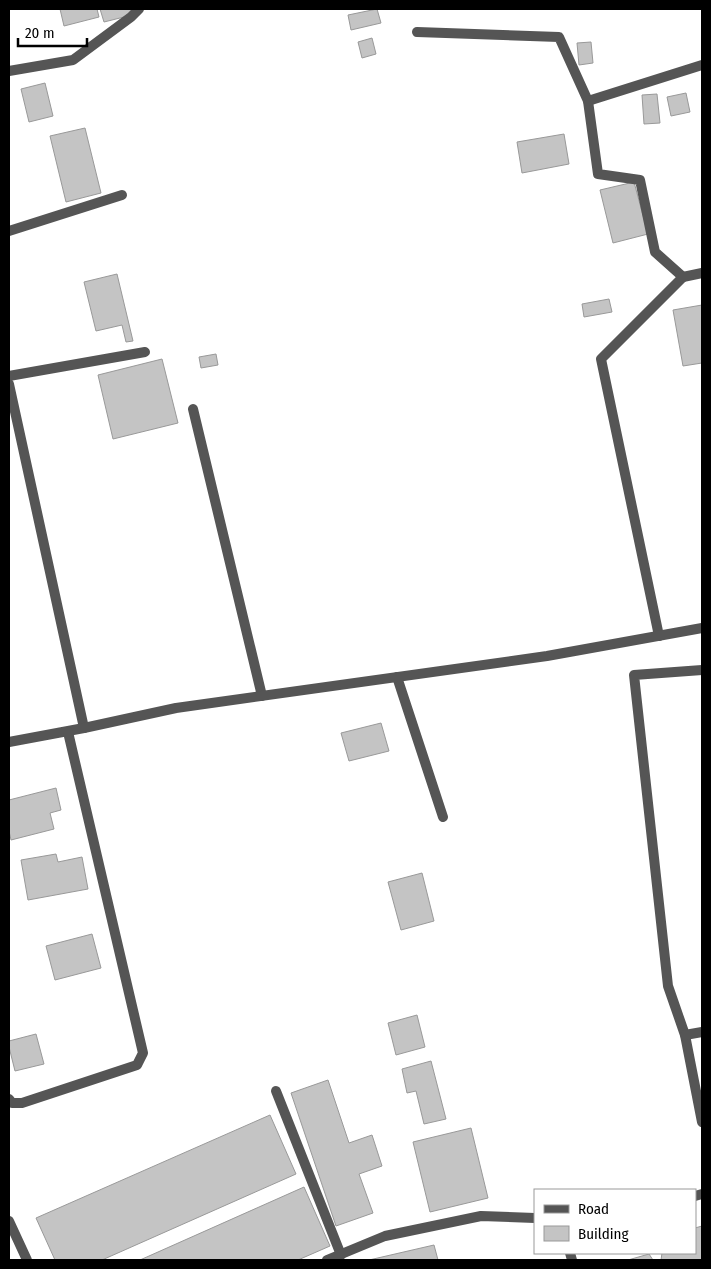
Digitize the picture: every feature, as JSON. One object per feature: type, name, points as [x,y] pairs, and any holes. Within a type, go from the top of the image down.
[{"type":"street","points":[[9,71],[73,60],[139,9]]},
{"type":"street","points":[[417,32],[559,37],[588,101],[598,174],[640,180],[655,252],[683,277]]},
{"type":"street","points":[[588,101],[702,65]]},
{"type":"street","points":[[9,231],[122,195]]},
{"type":"street","points":[[659,636],[601,359],[683,277],[702,273]]},
{"type":"street","points":[[9,376],[145,352]]},
{"type":"street","points":[[9,384],[84,728]]},
{"type":"street","points":[[193,409],[262,696]]},
{"type":"street","points":[[9,742],[68,732],[176,708],[548,656],[702,628]]},
{"type":"street","points":[[702,670],[634,675],[668,986],[685,1035],[702,1122]]},
{"type":"street","points":[[397,677],[443,817]]},
{"type":"street","points":[[9,1099],[12,1103],[22,1103],[137,1065],[143,1053],[68,732]]},
{"type":"street","points":[[685,1035],[702,1032]]},
{"type":"street","points":[[276,1091],[341,1254]]},
{"type":"street","points":[[327,1260],[385,1236],[481,1216],[534,1218]]},
{"type":"street","points":[[9,1221],[27,1260]]},
{"type":"building","points":[[60,9],[97,9],[99,17],[64,26]]},
{"type":"building","points":[[100,9],[131,9],[132,15],[104,22]]},
{"type":"building","points":[[377,9],[381,23],[351,30],[348,15]]},
{"type":"building","points":[[372,38],[376,54],[362,58],[358,42]]},
{"type":"building","points":[[591,42],[593,63],[579,65],[577,43]]},
{"type":"building","points":[[45,83],[53,116],[29,122],[21,89]]},
{"type":"building","points":[[686,93],[690,112],[671,116],[667,97]]},
{"type":"building","points":[[657,94],[660,123],[644,124],[642,95]]},
{"type":"building","points":[[85,128],[101,193],[66,202],[50,136]]},
{"type":"building","points":[[564,134],[569,164],[522,173],[517,142]]},
{"type":"building","points":[[634,182],[648,234],[613,243],[600,190]]},
{"type":"building","points":[[117,274],[133,341],[126,342],[122,325],[96,331],[84,282]]},
{"type":"building","points":[[609,299],[612,312],[584,317],[582,304]]},
{"type":"building","points":[[702,305],[702,363],[683,366],[673,310]]},
{"type":"building","points":[[216,354],[218,365],[201,368],[199,357]]},
{"type":"building","points":[[162,359],[178,423],[113,439],[98,375]]},
{"type":"building","points":[[381,723],[389,751],[349,761],[341,733]]},
{"type":"building","points":[[56,788],[61,810],[50,813],[54,829],[11,840],[9,831],[9,800]]},
{"type":"building","points":[[56,854],[58,862],[82,857],[88,889],[28,900],[21,860]]},
{"type":"building","points":[[422,873],[434,921],[401,930],[388,882]]},
{"type":"building","points":[[92,934],[101,968],[55,980],[46,946]]},
{"type":"building","points":[[417,1015],[425,1047],[396,1055],[388,1023]]},
{"type":"building","points":[[36,1034],[44,1064],[15,1071],[9,1041]]},
{"type":"building","points":[[431,1061],[446,1119],[424,1124],[416,1091],[407,1093],[402,1069]]},
{"type":"building","points":[[328,1080],[349,1143],[372,1135],[382,1166],[359,1174],[373,1213],[336,1226],[291,1093]]},
{"type":"building","points":[[270,1115],[296,1174],[102,1260],[55,1260],[36,1218]]},
{"type":"building","points":[[471,1128],[488,1198],[430,1212],[413,1142]]},
{"type":"building","points":[[304,1187],[330,1246],[298,1260],[140,1260]]},
{"type":"building","points":[[702,1226],[702,1260],[661,1260],[662,1254],[696,1254],[696,1228]]},
{"type":"building","points":[[434,1245],[438,1260],[369,1260]]},
{"type":"building","points":[[649,1254],[653,1260],[628,1260]]}]
